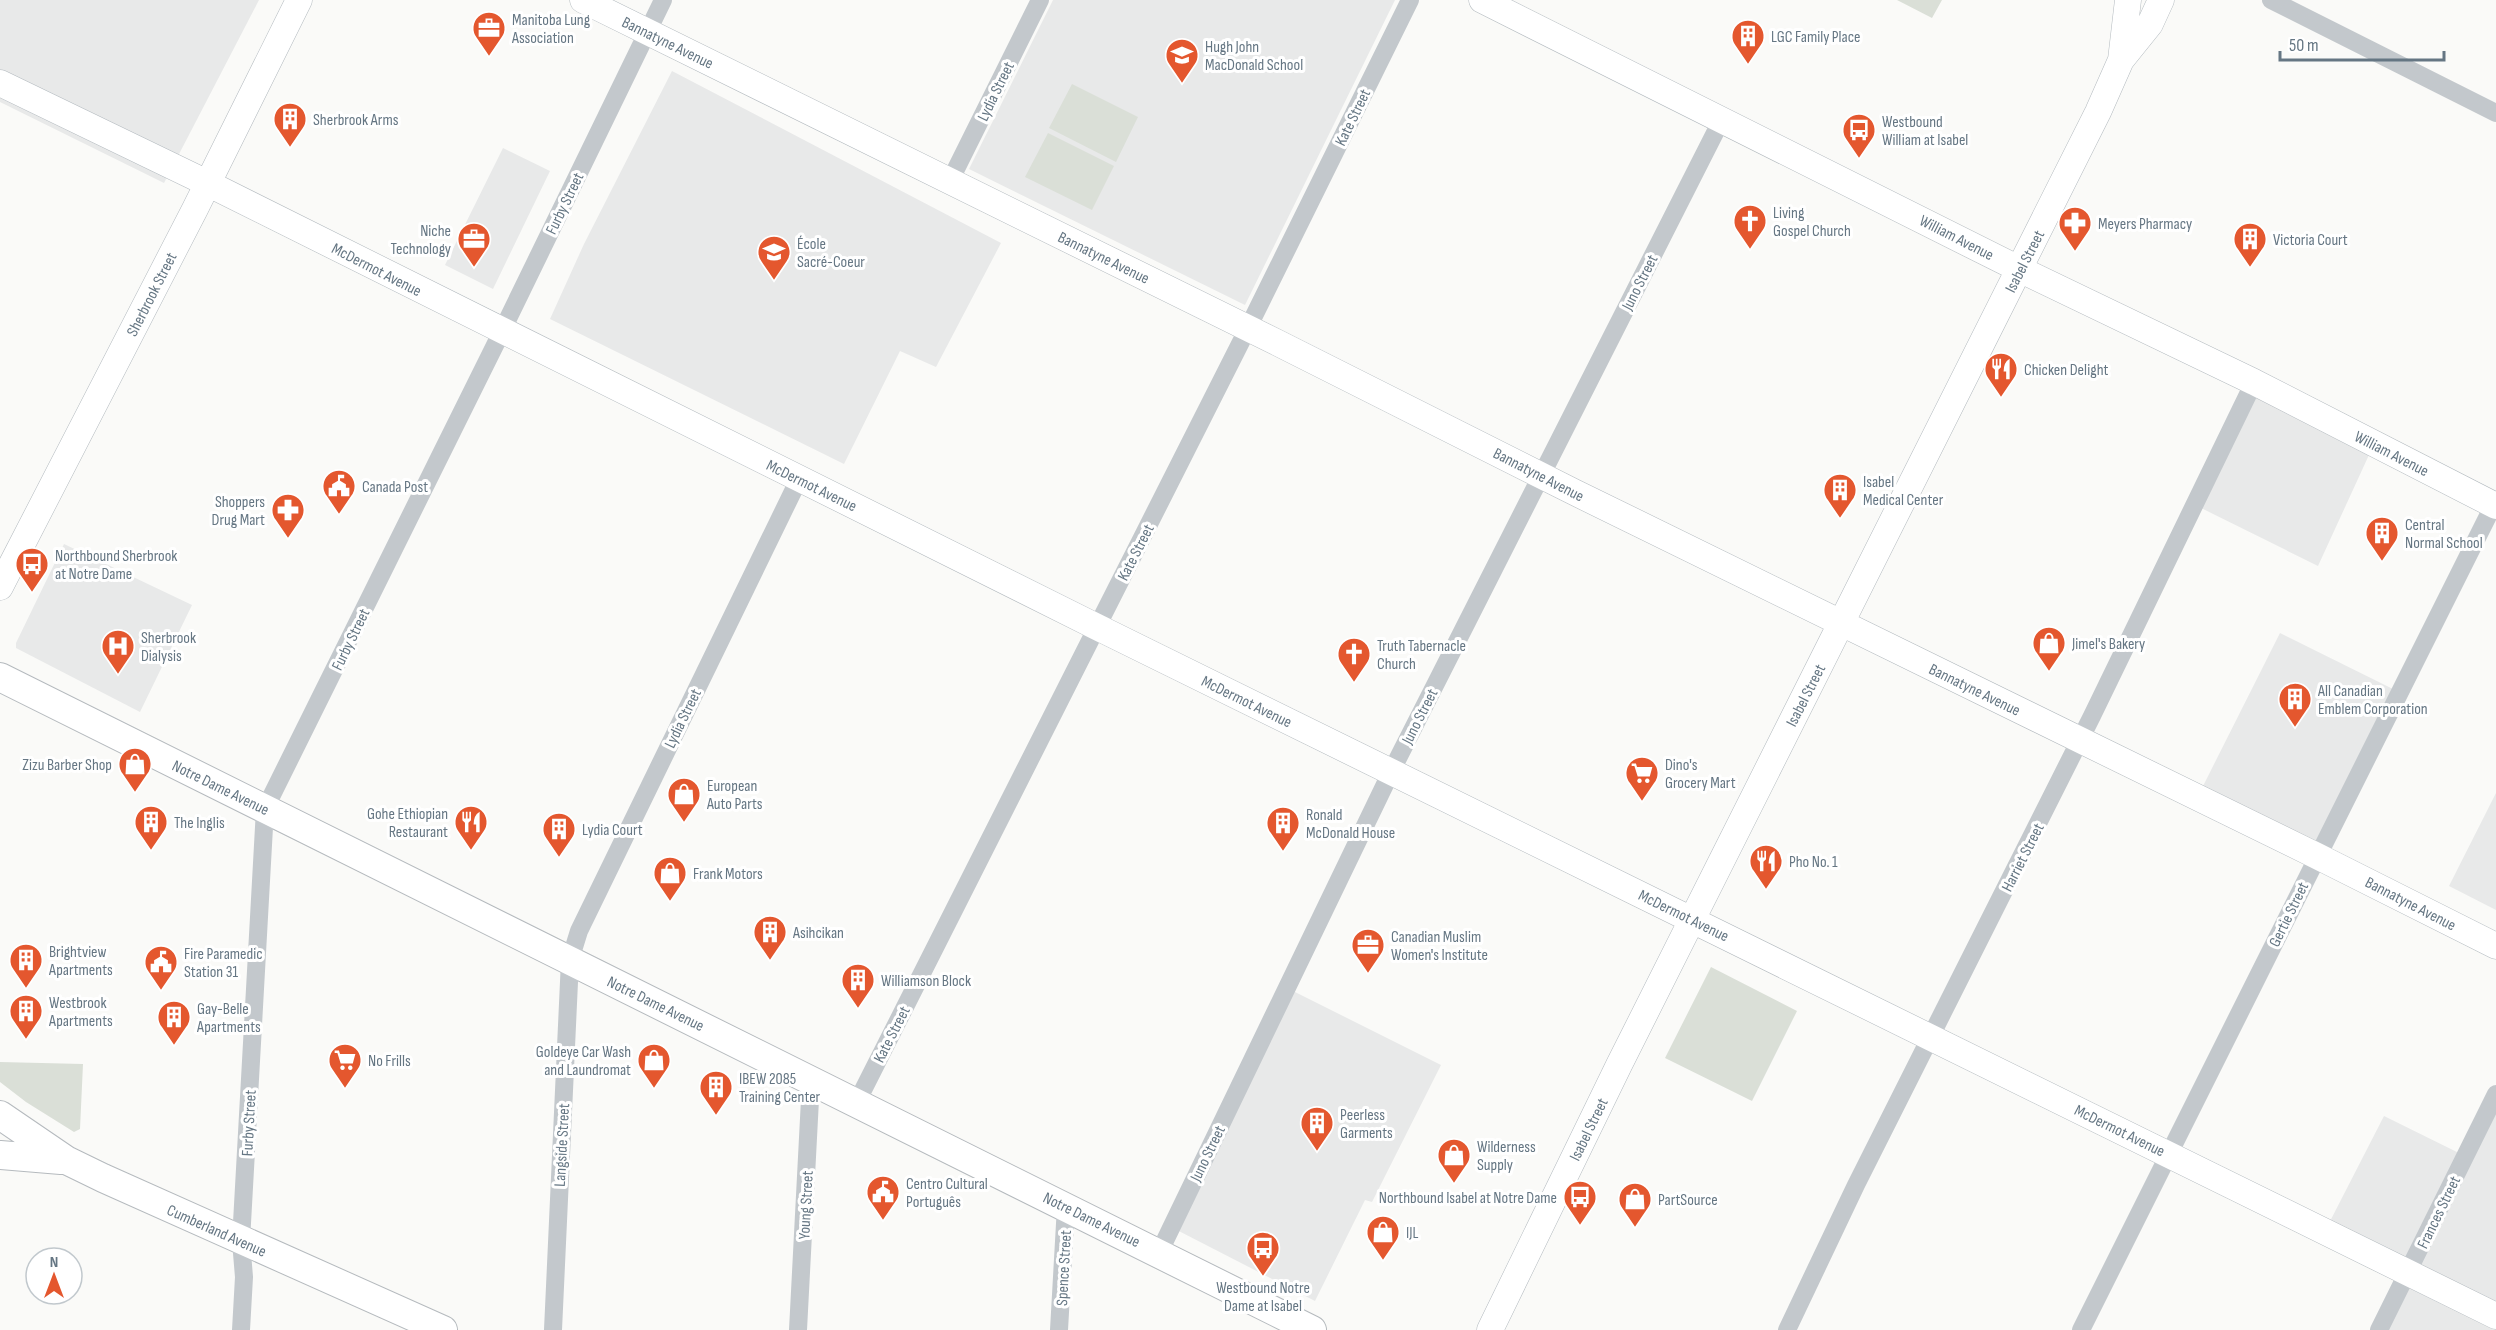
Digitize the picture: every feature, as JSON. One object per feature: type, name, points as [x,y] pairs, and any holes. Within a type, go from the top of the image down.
[{"type":"main road","name":"Notre Dame Avenue","points":[[0,677],[1312,1330]]},
{"type":"main road","name":"Cumberland Avenue","points":[[0,1115],[66,1160],[429,1327]]},
{"type":"main road","points":[[0,1155],[66,1160]]},
{"type":"street","name":"Sherbrook Street","points":[[0,587],[299,0]]},
{"type":"street","name":"Bannatyne Avenue","points":[[583,0],[2496,946]]},
{"type":"street","name":"Furby Street","points":[[241,1330],[244,1277],[241,1241],[265,809],[663,0]]},
{"type":"street","name":"Lydia Street","points":[[950,181],[1040,0]]},
{"type":"street","name":"Kate Street","points":[[857,1102],[1248,328],[1410,0]]},
{"type":"street","name":"William Avenue","points":[[1482,0],[2019,269],[2254,382],[2495,504]]},
{"type":"street","name":"Isabel Street","points":[[2121,60],[2128,0]]},
{"type":"street","name":"Isabel Street","points":[[1490,1330],[1840,623],[2098,112],[2121,60],[2150,24],[2161,0]]},
{"type":"street","points":[[2271,0],[2496,113]]},
{"type":"street","name":"McDermot Avenue","points":[[0,83],[207,183],[1097,627],[2496,1316]]},
{"type":"street","name":"Juno Street","points":[[1159,1252],[1391,772],[1722,119]]},
{"type":"street","name":"Harriet Street","points":[[1787,1330],[1865,1167],[2080,741],[2254,382]]},
{"type":"street","name":"Lydia Street","points":[[570,960],[582,925],[799,479]]},
{"type":"street","name":"Gertie Street","points":[[2081,1330],[2495,504]]},
{"type":"street","name":"Langside Street","points":[[553,1330],[570,960]]},
{"type":"street","name":"Young Street","points":[[798,1330],[811,1080]]},
{"type":"street","name":"Frances Street","points":[[2379,1330],[2496,1094]]},
{"type":"street","name":"Spence Street","points":[[1059,1330],[1066,1206]]},
{"type":"shaded area","points":[[0,0],[259,0],[164,183],[0,102]]},
{"type":"shaded area","name":"Hugh John MacDonald School","points":[[1053,0],[1395,0],[1245,305],[969,169]]},
{"type":"shaded area","points":[[1897,0],[1942,0],[1932,18]]},
{"type":"shaded area","name":"École Sacré-Coeur","points":[[672,71],[1001,243],[936,367],[900,351],[844,464],[550,319],[584,244]]},
{"type":"shaded area","points":[[1072,84],[1138,117],[1116,162],[1049,128]]},
{"type":"shaded area","points":[[1048,133],[1114,166],[1092,210],[1025,177]]},
{"type":"shaded area","points":[[503,148],[550,171],[493,289],[445,265]]},
{"type":"shaded area","points":[[2254,382],[2374,444],[2318,566],[2195,505]]},
{"type":"shaded area","points":[[64,544],[192,605],[140,712],[16,648],[16,643]]},
{"type":"shaded area","points":[[2280,633],[2399,692],[2317,856],[2197,798]]},
{"type":"shaded area","points":[[2496,793],[2496,910],[2449,886]]},
{"type":"shaded area","points":[[1711,967],[1797,1011],[1752,1101],[1665,1058]]},
{"type":"shaded area","name":"Peerless Garments","points":[[1287,988],[1441,1065],[1372,1202],[1365,1200],[1315,1301],[1171,1227]]},
{"type":"shaded area","points":[[0,1062],[83,1064],[80,1129],[74,1132],[26,1102],[0,1082]]},
{"type":"shaded area","points":[[2496,1103],[2496,1330],[2379,1330],[2409,1273],[2325,1231],[2384,1116],[2465,1156]]},
{"type":"place","name":"Manitoba Lung Association","points":[[489,57]]},
{"type":"place","name":"LGC Family Place","points":[[1748,65]]},
{"type":"place","name":"Hugh John MacDonald School","points":[[1182,84]]},
{"type":"place","name":"Sherbrook Arms","points":[[290,148]]},
{"type":"place","name":"Westbound William at Isabel","points":[[1859,159]]},
{"type":"place","name":"Living Gospel Church","points":[[1750,250]]},
{"type":"place","name":"Meyers Pharmacy","points":[[2075,252]]},
{"type":"place","name":"Niche Technology","points":[[474,268]]},
{"type":"place","name":"Victoria Court","points":[[2250,268]]},
{"type":"place","name":"École Sacré-Coeur","points":[[774,281]]},
{"type":"place","name":"Chicken Delight","points":[[2001,398]]},
{"type":"place","name":"Canada Post","points":[[339,515]]},
{"type":"place","name":"Isabel Medical Center","points":[[1840,519]]},
{"type":"place","name":"Shoppers Drug Mart","points":[[288,539]]},
{"type":"place","name":"Central Normal School","points":[[2382,562]]},
{"type":"place","name":"Northbound Sherbrook at Notre Dame","points":[[32,593]]},
{"type":"place","name":"Jimel's Bakery","points":[[2049,672]]},
{"type":"place","name":"Sherbrook Dialysis","points":[[118,675]]},
{"type":"place","name":"Truth Tabernacle Church","points":[[1354,683]]},
{"type":"place","name":"All Canadian Emblem Corporation","points":[[2295,728]]},
{"type":"place","name":"Zizu Barber Shop","points":[[135,793]]},
{"type":"place","name":"Dino's Grocery Mart","points":[[1642,802]]},
{"type":"place","name":"European Auto Parts","points":[[684,823]]},
{"type":"place","name":"The Inglis","points":[[151,851]]},
{"type":"place","name":"Gohe Ethiopian Restaurant","points":[[471,851]]},
{"type":"place","name":"Ronald McDonald House","points":[[1283,852]]},
{"type":"place","name":"Lydia Court","points":[[559,858]]},
{"type":"place","name":"Pho No. 1","points":[[1766,890]]},
{"type":"place","name":"Frank Motors","points":[[670,902]]},
{"type":"place","name":"Asihcikan","points":[[770,961]]},
{"type":"place","name":"Canadian Muslim Women's Institute","points":[[1368,974]]},
{"type":"place","name":"Brightview Apartments","points":[[26,989]]},
{"type":"place","name":"Fire Paramedic Station 31","points":[[161,991]]},
{"type":"place","name":"Williamson Block","points":[[858,1009]]},
{"type":"place","name":"Westbrook Apartments","points":[[26,1040]]},
{"type":"place","name":"Gay-Belle Apartments","points":[[174,1046]]},
{"type":"place","name":"No Frills","points":[[345,1089]]},
{"type":"place","name":"Goldeye Car Wash and Laundromat","points":[[654,1089]]},
{"type":"place","name":"IBEW 2085 Training Center","points":[[716,1116]]},
{"type":"place","name":"Peerless Garments","points":[[1317,1152]]},
{"type":"place","name":"Wilderness Supply","points":[[1454,1184]]},
{"type":"place","name":"Centro Cultural Português","points":[[883,1221]]},
{"type":"place","name":"Northbound Isabel at Notre Dame","points":[[1580,1226]]},
{"type":"place","name":"PartSource","points":[[1635,1228]]},
{"type":"place","name":"IJL","points":[[1383,1261]]},
{"type":"place","name":"Westbound Notre Dame at Isabel","points":[[1263,1277]]}]
